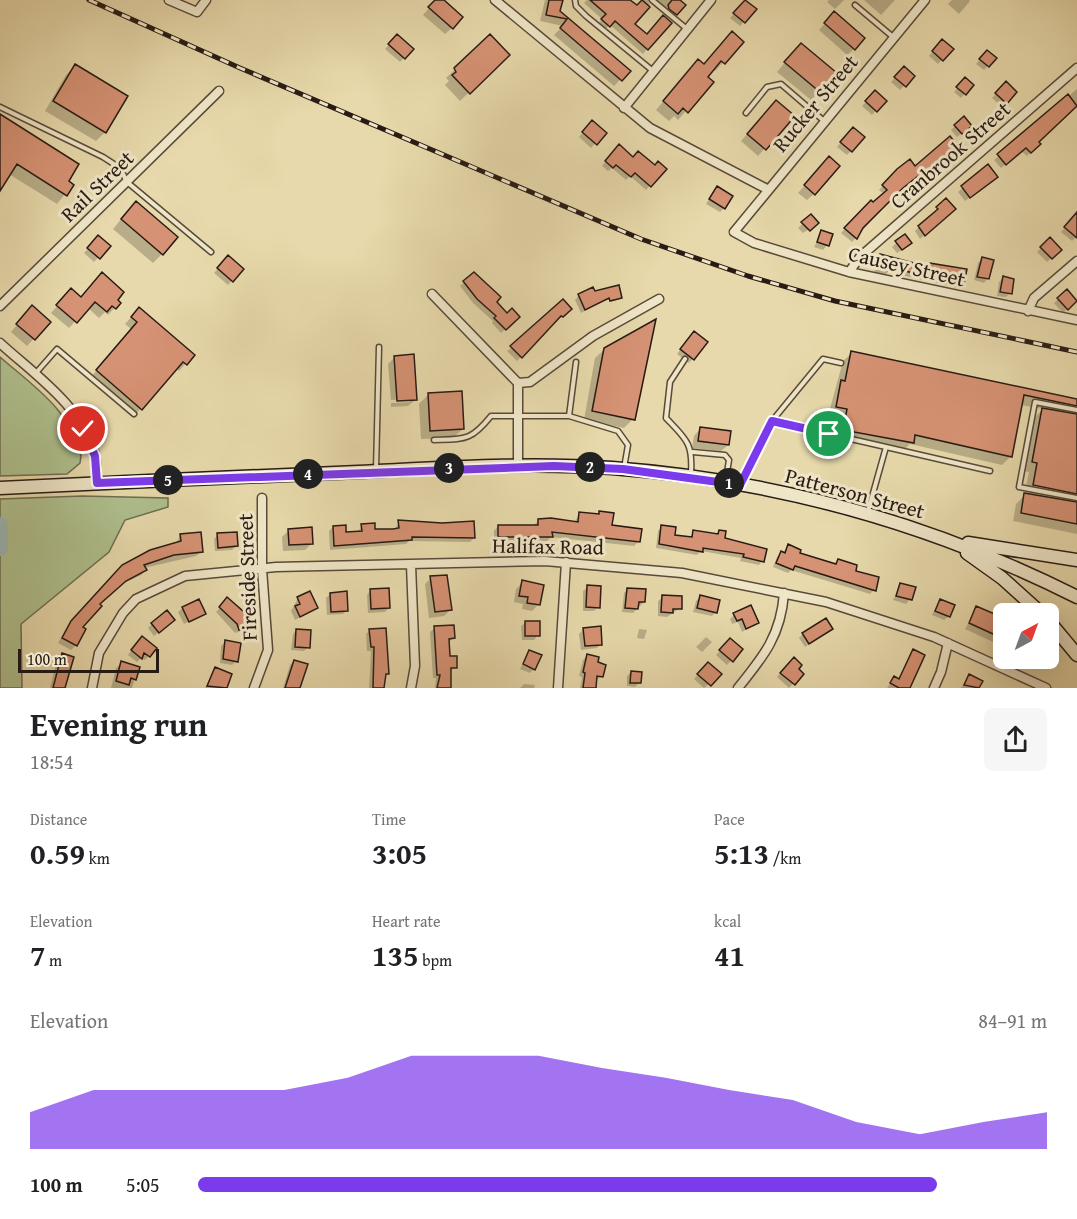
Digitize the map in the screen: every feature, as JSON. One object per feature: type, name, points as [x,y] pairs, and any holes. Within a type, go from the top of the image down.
[{"type":"main road","name":"Patterson Street","points":[[0,488],[518,466],[623,469],[691,477],[819,500],[946,539],[1077,597]]},
{"type":"main road","points":[[946,539],[1077,560]]},
{"type":"main road","points":[[946,539],[1002,578],[1030,603]]},
{"type":"main road","points":[[1059,633],[1077,655]]},
{"type":"street","points":[[169,0],[197,12],[206,0]]},
{"type":"street","points":[[495,0],[650,128],[767,189]]},
{"type":"street","points":[[624,108],[711,0]]},
{"type":"street","name":"Rucker Street","points":[[734,232],[767,189],[925,0]]},
{"type":"street","name":"Cranbrook Street","points":[[849,272],[860,257],[1077,68]]},
{"type":"street","name":"Rail Street","points":[[0,306],[219,91]]},
{"type":"street","name":"Causey Street","points":[[734,232],[754,243],[849,272],[1077,320]]},
{"type":"street","points":[[1028,311],[1035,298],[1077,261]]},
{"type":"street","points":[[432,294],[518,382],[518,466]]},
{"type":"street","points":[[518,382],[530,382],[593,336],[659,299]]},
{"type":"street","points":[[0,343],[67,404],[83,429],[95,456],[97,483]]},
{"type":"street","name":"Fireside Street","points":[[254,688],[268,650],[262,569],[262,498]]},
{"type":"street","points":[[558,688],[566,562]]},
{"type":"street","name":"Halifax Road","points":[[92,688],[99,652],[123,613],[136,599],[185,576],[262,569],[566,562],[682,573],[784,593],[879,618],[948,643],[1046,688]]},
{"type":"street","points":[[411,565],[415,666],[411,688]]},
{"type":"street","points":[[738,688],[768,651],[782,617],[784,593]]},
{"type":"street","points":[[934,688],[941,672],[948,643]]},
{"type":"lane","points":[[574,0],[576,6],[586,16],[653,72]]},
{"type":"lane","points":[[652,0],[687,30]]},
{"type":"lane","points":[[855,5],[893,37]]},
{"type":"lane","points":[[746,113],[767,87],[781,84],[824,120]]},
{"type":"lane","points":[[0,106],[103,157],[120,168],[127,182],[211,252]]},
{"type":"lane","points":[[376,471],[379,347]]},
{"type":"lane","points":[[35,374],[57,349],[135,414]]},
{"type":"lane","points":[[685,359],[670,382],[666,418],[684,437],[693,452],[691,477]]},
{"type":"lane","points":[[740,485],[772,421],[823,359],[841,363]]},
{"type":"lane","points":[[569,416],[576,362]]},
{"type":"lane","points":[[1077,410],[1035,402],[1019,487],[1077,498]]},
{"type":"lane","points":[[434,440],[467,439],[477,434],[491,416],[569,416],[618,431],[628,445],[623,469]]},
{"type":"lane","points":[[772,421],[990,471]]},
{"type":"lane","points":[[867,514],[886,447]]},
{"type":"lane","points":[[693,452],[725,455],[729,460],[726,483]]},
{"type":"green space","points":[[0,357],[49,400],[69,425],[81,456],[80,463],[67,474],[0,476]]},
{"type":"green space","points":[[82,496],[168,498],[168,507],[125,520],[109,552],[21,624],[22,688],[0,688],[0,499]]},
{"type":"building","points":[[435,0],[444,0],[463,17],[453,29],[428,7]]},
{"type":"building","points":[[549,0],[563,0],[560,11],[631,71],[622,81],[560,28],[567,19],[546,15]]},
{"type":"building","points":[[590,0],[630,0],[637,5],[642,0],[650,7],[635,24],[647,34],[663,15],[672,23],[648,50],[615,21],[610,27],[601,19],[606,14]]},
{"type":"building","points":[[672,0],[680,0],[686,5],[677,15],[669,9],[668,5]]},
{"type":"building","points":[[745,0],[757,9],[745,23],[733,13]]},
{"type":"building","points":[[834,11],[865,38],[855,50],[824,23]]},
{"type":"building","points":[[732,31],[744,42],[725,64],[721,61],[708,77],[714,82],[688,113],[683,108],[678,114],[663,101],[698,59],[704,64]]},
{"type":"building","points":[[397,34],[414,49],[405,59],[388,44]]},
{"type":"building","points":[[490,34],[510,55],[470,94],[452,75],[456,72],[454,68]]},
{"type":"building","points":[[942,39],[954,49],[943,61],[932,51]]},
{"type":"building","points":[[801,43],[837,73],[821,93],[784,62]]},
{"type":"building","points":[[987,50],[997,58],[989,67],[979,59]]},
{"type":"building","points":[[75,64],[128,96],[106,133],[53,101]]},
{"type":"building","points":[[904,66],[915,76],[906,87],[894,77]]},
{"type":"building","points":[[965,77],[974,85],[966,95],[956,87]]},
{"type":"building","points":[[1006,81],[1017,92],[1007,104],[995,93]]},
{"type":"building","points":[[875,90],[887,101],[877,112],[865,101]]},
{"type":"building","points":[[1068,94],[1077,106],[1039,142],[1041,144],[1031,153],[1026,148],[1006,165],[997,154]]},
{"type":"building","points":[[776,100],[795,116],[766,150],[747,134]]},
{"type":"building","points":[[0,114],[79,164],[69,181],[74,185],[67,196],[17,164],[0,191]]},
{"type":"building","points":[[964,116],[972,126],[962,134],[954,125]]},
{"type":"building","points":[[592,120],[607,133],[597,145],[582,132]]},
{"type":"building","points":[[853,127],[865,137],[852,152],[840,142]]},
{"type":"building","points":[[950,136],[961,150],[932,175],[927,169],[903,188],[863,228],[857,239],[844,228],[871,200],[873,202],[887,190],[882,185],[897,169],[910,159],[915,166]]},
{"type":"building","points":[[619,144],[633,157],[638,151],[655,165],[658,161],[667,169],[651,187],[635,173],[631,177],[616,165],[613,168],[605,161]]},
{"type":"building","points":[[829,156],[840,166],[815,195],[804,185]]},
{"type":"building","points":[[988,164],[998,177],[970,198],[961,186]]},
{"type":"building","points":[[717,186],[733,196],[725,209],[709,199]]},
{"type":"building","points":[[946,198],[956,209],[925,236],[918,226],[938,209],[936,207]]},
{"type":"building","points":[[136,201],[178,237],[163,255],[121,219]]},
{"type":"building","points":[[1077,212],[1077,238],[1064,227]]},
{"type":"building","points":[[811,214],[819,223],[810,231],[801,222]]},
{"type":"building","points":[[821,230],[833,234],[829,246],[817,242]]},
{"type":"building","points":[[905,234],[912,243],[902,250],[895,241]]},
{"type":"building","points":[[98,235],[111,246],[100,259],[87,248]]},
{"type":"building","points":[[1050,237],[1062,250],[1052,259],[1040,247]]},
{"type":"building","points":[[880,254],[929,267],[929,263],[967,269],[964,284],[891,268],[890,271],[878,269]]},
{"type":"building","points":[[228,255],[244,269],[233,282],[217,268]]},
{"type":"building","points":[[982,257],[994,260],[989,279],[977,277]]},
{"type":"building","points":[[102,272],[124,292],[118,300],[121,303],[116,309],[112,306],[107,312],[95,302],[77,323],[56,305],[71,288],[81,297]]},
{"type":"building","points":[[474,272],[501,297],[497,302],[507,313],[512,308],[520,317],[506,330],[463,281]]},
{"type":"building","points":[[1003,276],[1014,279],[1012,294],[1000,292]]},
{"type":"building","points":[[619,285],[622,298],[610,301],[609,298],[585,310],[578,294],[593,287],[595,291]]},
{"type":"building","points":[[1067,289],[1077,301],[1068,310],[1057,298]]},
{"type":"building","points":[[563,299],[572,309],[563,317],[561,316],[522,358],[510,346]]},
{"type":"building","points":[[32,305],[51,322],[35,340],[16,324]]},
{"type":"building","points":[[139,307],[195,355],[187,365],[183,362],[142,410],[96,370],[137,322],[131,317]]},
{"type":"building","points":[[656,319],[635,420],[592,411],[604,348]]},
{"type":"building","points":[[694,331],[708,342],[694,360],[680,349]]},
{"type":"building","points":[[851,351],[1077,399],[1077,406],[1024,395],[1012,457],[915,435],[914,443],[843,430],[847,409],[836,407],[841,380],[845,381]]},
{"type":"building","points":[[414,354],[417,400],[397,401],[394,356]]},
{"type":"building","points":[[462,391],[464,429],[430,431],[428,393]]},
{"type":"building","points":[[1042,408],[1077,414],[1077,494],[1033,485],[1037,463],[1032,462]]},
{"type":"building","points":[[700,427],[731,431],[729,445],[698,441]]},
{"type":"building","points":[[1024,493],[1077,502],[1077,524],[1021,513]]},
{"type":"building","points":[[599,511],[614,513],[612,525],[642,529],[640,542],[552,532],[553,537],[498,537],[498,525],[538,525],[538,519],[551,518],[578,522],[579,512],[599,514]]},
{"type":"building","points":[[398,520],[442,523],[474,521],[475,538],[412,537],[412,540],[334,546],[333,526],[346,525],[346,532],[362,531],[361,524],[375,523],[375,529],[393,529],[399,528]]},
{"type":"building","points":[[661,525],[676,527],[675,535],[692,537],[693,530],[718,534],[719,530],[726,531],[725,538],[767,549],[764,562],[743,557],[744,554],[703,548],[703,552],[659,544]]},
{"type":"building","points":[[312,527],[313,544],[289,545],[288,529]]},
{"type":"building","points":[[201,532],[203,552],[174,555],[144,565],[147,570],[126,581],[100,604],[102,606],[83,627],[86,629],[77,646],[62,638],[71,621],[122,565],[150,550],[181,541],[180,534]]},
{"type":"building","points":[[237,532],[238,546],[218,548],[217,533]]},
{"type":"building","points":[[788,544],[801,550],[800,553],[836,564],[838,559],[857,565],[856,571],[879,577],[876,591],[795,566],[793,570],[776,563],[781,551],[785,553]]},
{"type":"building","points":[[447,575],[452,610],[435,612],[430,576]]},
{"type":"building","points":[[522,580],[544,585],[540,605],[527,603],[528,597],[519,596]]},
{"type":"building","points":[[900,583],[916,587],[912,600],[896,596]]},
{"type":"building","points":[[587,585],[601,586],[600,608],[586,607]]},
{"type":"building","points":[[389,588],[390,608],[371,609],[370,589]]},
{"type":"building","points":[[627,588],[646,589],[645,602],[639,602],[638,609],[625,608]]},
{"type":"building","points":[[310,591],[318,608],[300,617],[295,606],[300,604],[297,597]]},
{"type":"building","points":[[347,591],[348,611],[331,612],[330,593]]},
{"type":"building","points":[[662,595],[682,596],[682,609],[673,609],[673,613],[661,612]]},
{"type":"building","points":[[700,595],[720,600],[717,613],[697,608]]},
{"type":"building","points":[[227,597],[251,618],[254,616],[257,624],[239,630],[237,624],[219,607]]},
{"type":"building","points":[[199,599],[206,614],[189,622],[182,607]]},
{"type":"building","points":[[940,599],[955,605],[950,617],[935,611]]},
{"type":"building","points":[[751,605],[759,623],[746,629],[742,619],[737,621],[733,613]]},
{"type":"building","points":[[976,606],[993,613],[993,634],[969,623]]},
{"type":"building","points":[[167,610],[175,620],[159,633],[151,623]]},
{"type":"building","points":[[826,618],[833,629],[809,644],[802,633]]},
{"type":"building","points":[[525,621],[540,621],[540,636],[525,636]]},
{"type":"building","points":[[454,625],[455,638],[449,639],[450,656],[457,656],[457,668],[451,668],[451,688],[437,688],[440,675],[437,675],[434,626]]},
{"type":"building","points":[[601,626],[602,645],[585,646],[583,628]]},
{"type":"building","points":[[386,628],[389,674],[386,674],[384,688],[373,688],[374,647],[371,647],[369,629]]},
{"type":"building","points":[[296,629],[311,630],[310,648],[295,647]]},
{"type":"building","points":[[142,636],[157,648],[150,657],[144,653],[142,659],[131,650]]},
{"type":"building","points":[[730,638],[743,649],[733,662],[719,650]]},
{"type":"building","points":[[225,640],[241,643],[238,662],[223,659]]},
{"type":"building","points":[[913,649],[925,655],[910,688],[899,688],[890,683],[894,676],[899,679]]},
{"type":"building","points":[[529,650],[542,655],[535,670],[523,664]]},
{"type":"building","points":[[62,653],[74,657],[65,688],[53,688]]},
{"type":"building","points":[[587,654],[599,657],[598,662],[606,665],[603,677],[597,676],[596,688],[583,688],[585,673],[583,672]]},
{"type":"building","points":[[794,657],[802,665],[799,669],[804,674],[795,685],[780,673]]},
{"type":"building","points":[[294,660],[308,664],[300,688],[285,688]]},
{"type":"building","points":[[121,661],[140,667],[136,680],[131,678],[129,685],[116,681]]},
{"type":"building","points":[[708,662],[722,674],[711,686],[697,674]]},
{"type":"building","points":[[215,667],[232,674],[227,688],[207,686]]},
{"type":"building","points":[[631,671],[642,672],[641,683],[630,683]]},
{"type":"building","points":[[969,674],[983,681],[979,688],[964,685]]},
{"type":"waterway","points":[[0,525],[0,548]]},
{"type":"railway","points":[[89,0],[240,68],[641,239],[748,276],[835,301],[1077,352]]},
{"type":"route","points":[[83,429],[95,456],[97,483],[467,467],[554,466],[623,469],[740,485],[772,421],[829,434]]}]
